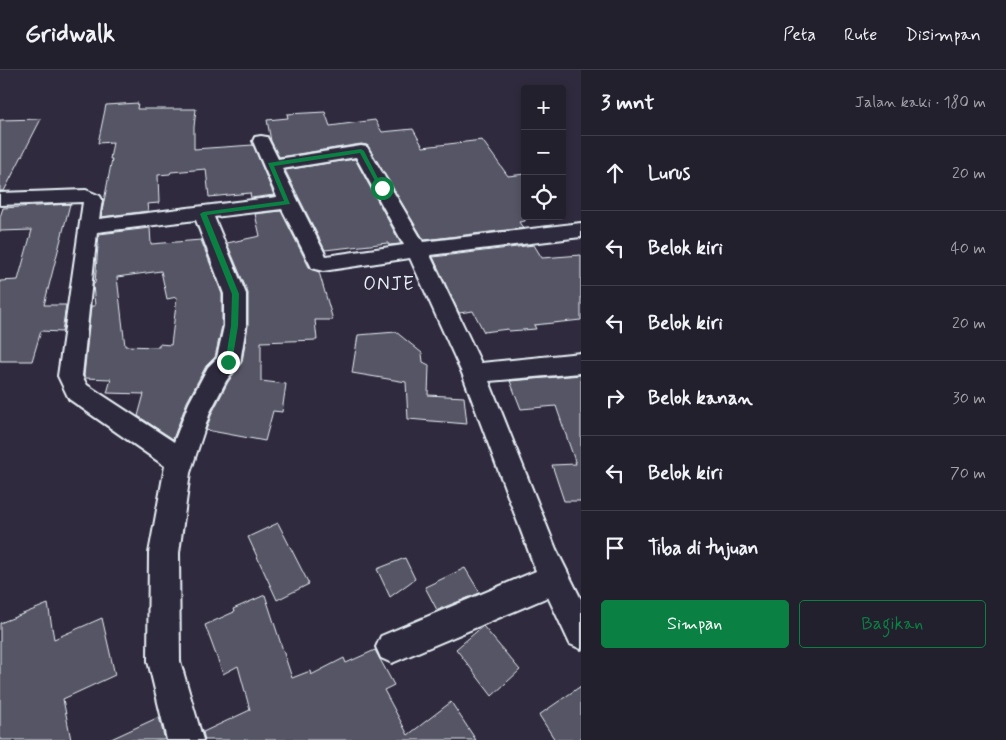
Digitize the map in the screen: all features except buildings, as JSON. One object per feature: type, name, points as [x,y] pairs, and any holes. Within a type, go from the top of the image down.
[{"type":"street","points":[[260,141],[319,263],[324,264],[577,230]]},
{"type":"street","points":[[270,165],[361,151],[417,250],[474,373],[555,578],[581,633]]},
{"type":"street","points":[[0,200],[86,196],[93,200],[88,227],[70,376],[71,382],[78,392],[94,404],[180,461]]},
{"type":"street","points":[[88,227],[288,202]]},
{"type":"street","points":[[185,740],[164,661],[164,553],[176,474],[180,461],[198,410],[217,374],[228,362],[235,326],[235,294],[203,214]]},
{"type":"street","points":[[566,217],[577,230]]},
{"type":"street","points":[[474,373],[581,363]]},
{"type":"street","points":[[392,647],[555,578]]},
{"type":"district","name":"ONJE","points":[[389,284]]},
{"type":"route","points":[[228,362],[235,326],[235,294],[203,214],[288,202],[270,165],[361,151],[382,188]]}]
